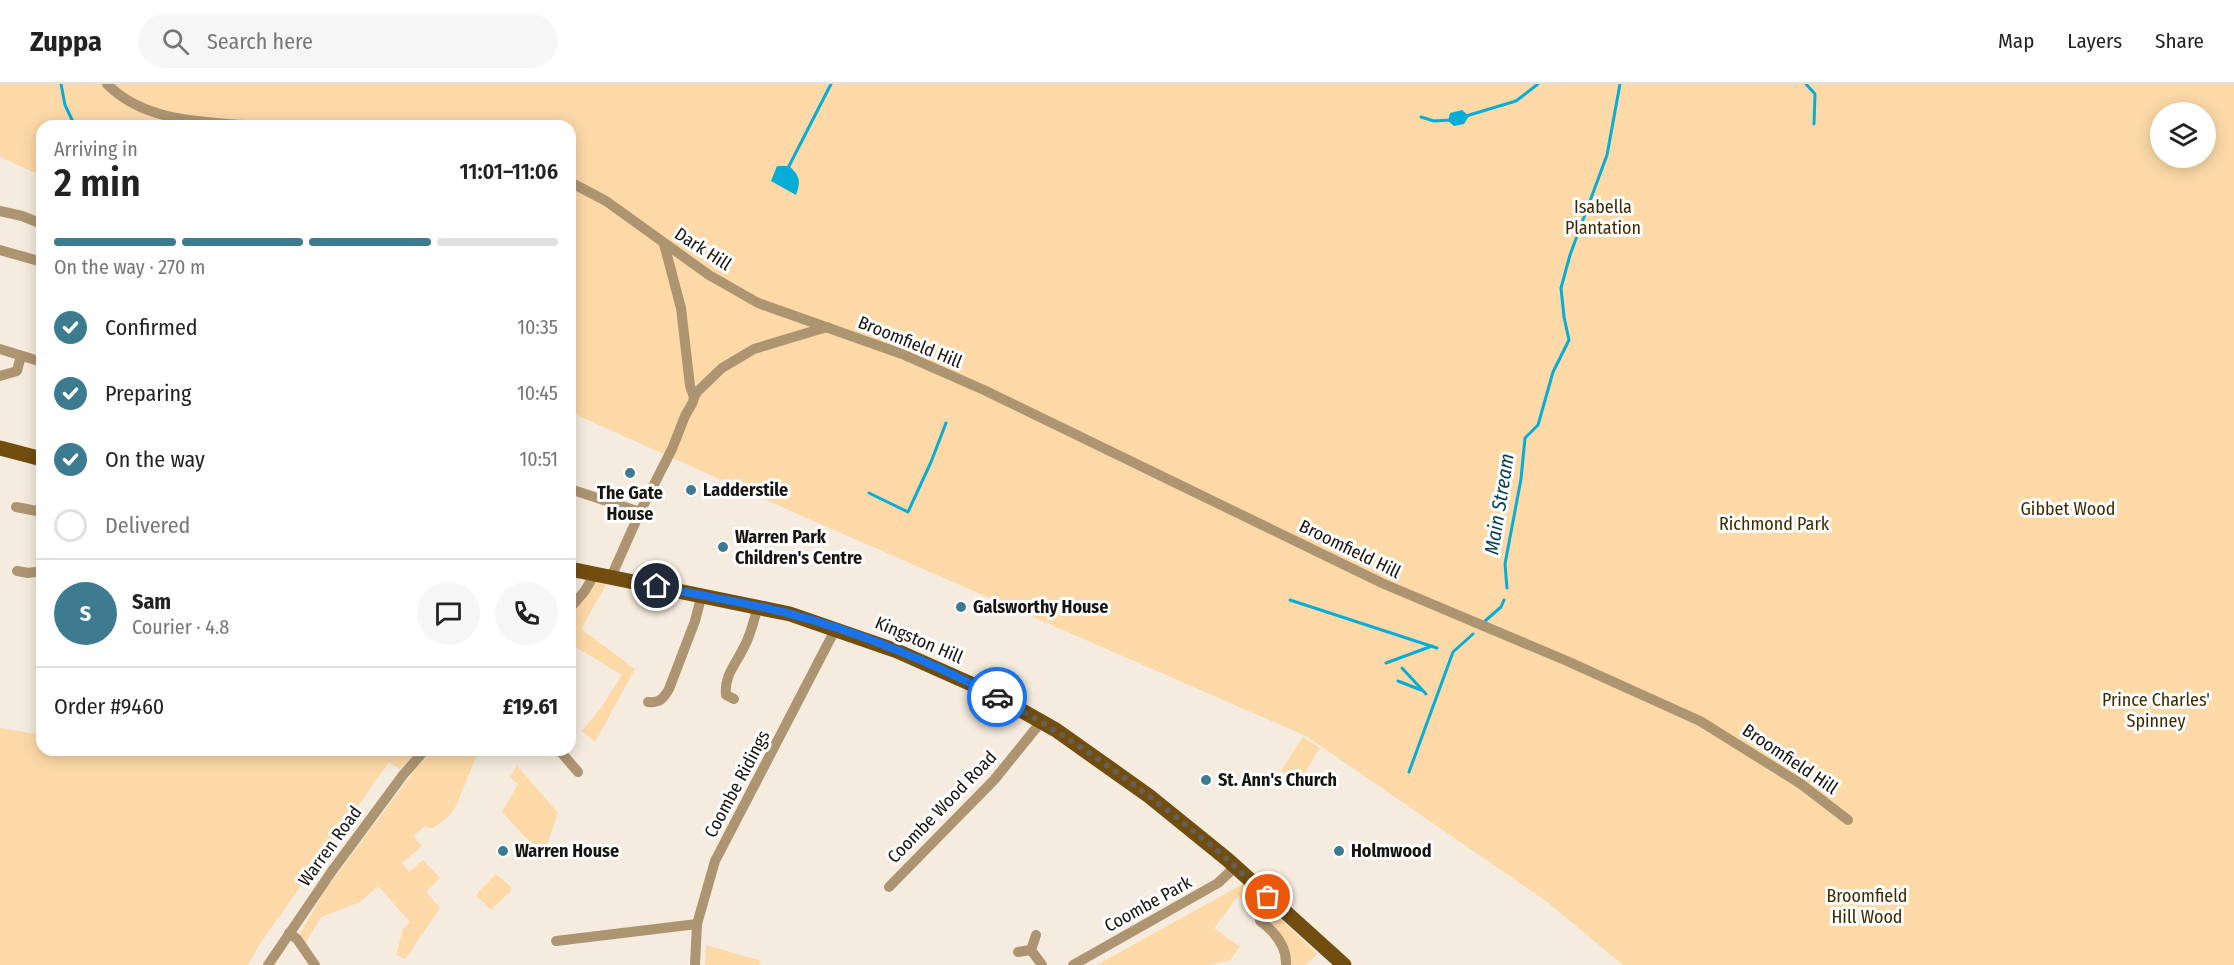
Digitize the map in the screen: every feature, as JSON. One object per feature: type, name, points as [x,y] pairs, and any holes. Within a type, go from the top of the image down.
[{"type":"main road","points":[[0,448],[36,457]]},
{"type":"main road","name":"Kingston Hill","points":[[576,570],[758,606],[836,628],[966,681],[1083,748],[1149,796],[1206,841],[1344,965]]},
{"type":"street","points":[[107,84],[136,106],[174,117],[202,120]]},
{"type":"street","name":"Dark Hill","points":[[576,185],[606,201],[709,275],[758,303],[827,327]]},
{"type":"street","points":[[0,211],[36,222]]},
{"type":"street","points":[[664,244],[681,308],[690,386],[694,397]]},
{"type":"street","points":[[0,250],[36,260]]},
{"type":"street","points":[[612,577],[694,397],[712,375],[741,356],[769,343],[827,327]]},
{"type":"street","name":"Broomfield Hill","points":[[827,327],[902,354],[984,390],[1384,584],[1700,720],[1801,784],[1848,820]]},
{"type":"street","points":[[0,349],[36,360]]},
{"type":"street","points":[[0,376],[17,371],[21,356]]},
{"type":"street","points":[[576,491],[640,512]]},
{"type":"street","points":[[16,507],[36,511]]},
{"type":"street","points":[[17,571],[36,572]]},
{"type":"street","points":[[576,601],[595,574]]},
{"type":"street","points":[[648,702],[656,703],[663,699],[669,689],[695,621],[702,594]]},
{"type":"street","points":[[734,699],[726,695],[725,686],[730,671],[745,646],[758,606]]},
{"type":"street","name":"Coombe Ridings","points":[[695,965],[697,924],[716,861],[836,628]]},
{"type":"street","name":"Coombe Wood Road","points":[[889,887],[994,780],[1041,722]]},
{"type":"street","name":"Warren Road","points":[[268,965],[403,775],[420,756]]},
{"type":"street","points":[[565,756],[578,772]]},
{"type":"street","name":"Coombe Park","points":[[1073,965],[1218,883],[1235,867]]},
{"type":"street","points":[[1260,921],[1271,928],[1279,939],[1285,952],[1286,965]]},
{"type":"street","points":[[556,941],[697,924]]},
{"type":"street","points":[[289,933],[297,939],[315,965]]},
{"type":"street","points":[[1031,950],[1036,935]]},
{"type":"street","points":[[1018,952],[1031,950]]},
{"type":"street","points":[[1031,950],[1042,965]]},
{"type":"green space","name":"Richmond Park","points":[[0,84],[2234,84],[2234,965],[1623,965],[1546,901],[1306,736],[576,415],[576,120],[36,120],[36,173],[0,157]]},
{"type":"green space","points":[[596,581],[607,583],[581,629],[635,669],[595,742],[582,731],[601,708],[622,675],[576,647],[576,605]]},
{"type":"green space","points":[[0,728],[36,734],[36,756],[413,756],[400,769],[389,762],[259,945],[248,965],[0,965]]},
{"type":"green space","points":[[1303,737],[1320,748],[1299,782],[1281,771]]},
{"type":"green space","points":[[429,756],[477,756],[456,806],[448,817],[432,829],[425,826],[413,836],[422,846],[402,863],[409,872],[423,860],[440,878],[426,892],[440,908],[405,959],[396,955],[403,929],[410,922],[378,886],[360,902],[321,917],[302,948],[297,939],[326,889],[418,766]]},
{"type":"green space","points":[[517,766],[558,813],[543,856],[502,812],[518,784],[510,777]]},
{"type":"green space","points":[[496,874],[511,887],[510,891],[491,910],[476,895]]},
{"type":"green space","points":[[1243,884],[1317,954],[1306,965],[1288,965],[1262,919],[1264,915],[1238,896],[1214,928],[1240,947],[1230,960],[1210,965],[1097,965]]},
{"type":"green space","points":[[706,945],[761,961],[759,965],[705,965]]},
{"type":"water","points":[[1462,110],[1469,116],[1464,124],[1454,126],[1448,121],[1450,113]]},
{"type":"water","points":[[777,166],[789,166],[795,173],[799,182],[796,195],[771,181]]},
{"type":"waterway","points":[[61,84],[65,105],[72,120]]},
{"type":"waterway","points":[[789,166],[831,84]]},
{"type":"waterway","points":[[1466,116],[1516,101],[1538,84]]},
{"type":"waterway","name":"Main Stream","points":[[1507,588],[1505,564],[1521,479],[1525,438],[1538,425],[1553,372],[1569,340],[1561,288],[1570,255],[1607,155],[1620,84]]},
{"type":"waterway","points":[[1806,84],[1815,94],[1814,124]]},
{"type":"waterway","points":[[1421,117],[1434,121],[1451,120]]},
{"type":"waterway","points":[[869,493],[908,512],[946,423]]},
{"type":"waterway","points":[[1290,600],[1437,648]]},
{"type":"waterway","points":[[1485,621],[1501,607],[1504,600]]},
{"type":"waterway","points":[[1409,772],[1453,652],[1473,634]]},
{"type":"waterway","points":[[1386,663],[1432,646]]},
{"type":"waterway","points":[[1402,668],[1426,694]]},
{"type":"waterway","points":[[1398,681],[1421,690]]},
{"type":"way so far","points":[[997,697],[1056,730],[1122,776],[1206,841],[1268,897]]},
{"type":"place","name":"The Gate House","points":[[630,473]]},
{"type":"place","name":"Ladderstile","points":[[691,490]]},
{"type":"place","name":"Warren Park Children's Centre","points":[[723,547]]},
{"type":"place","name":"Galsworthy House","points":[[961,607]]},
{"type":"place","name":"St. Ann's Church","points":[[1206,780]]},
{"type":"place","name":"Warren House","points":[[503,851]]},
{"type":"place","name":"Holmwood","points":[[1339,851]]},
{"type":"route","points":[[657,586],[758,606],[812,620],[897,651],[997,697]]},
{"type":"park label","name":"Isabella Plantation","points":[[1603,217]]},
{"type":"park label","name":"Gibbet Wood","points":[[2068,509]]},
{"type":"park label","name":"Prince Charles' Spinney","points":[[2156,710]]},
{"type":"park label","name":"Broomfield Hill Wood","points":[[1867,906]]}]
